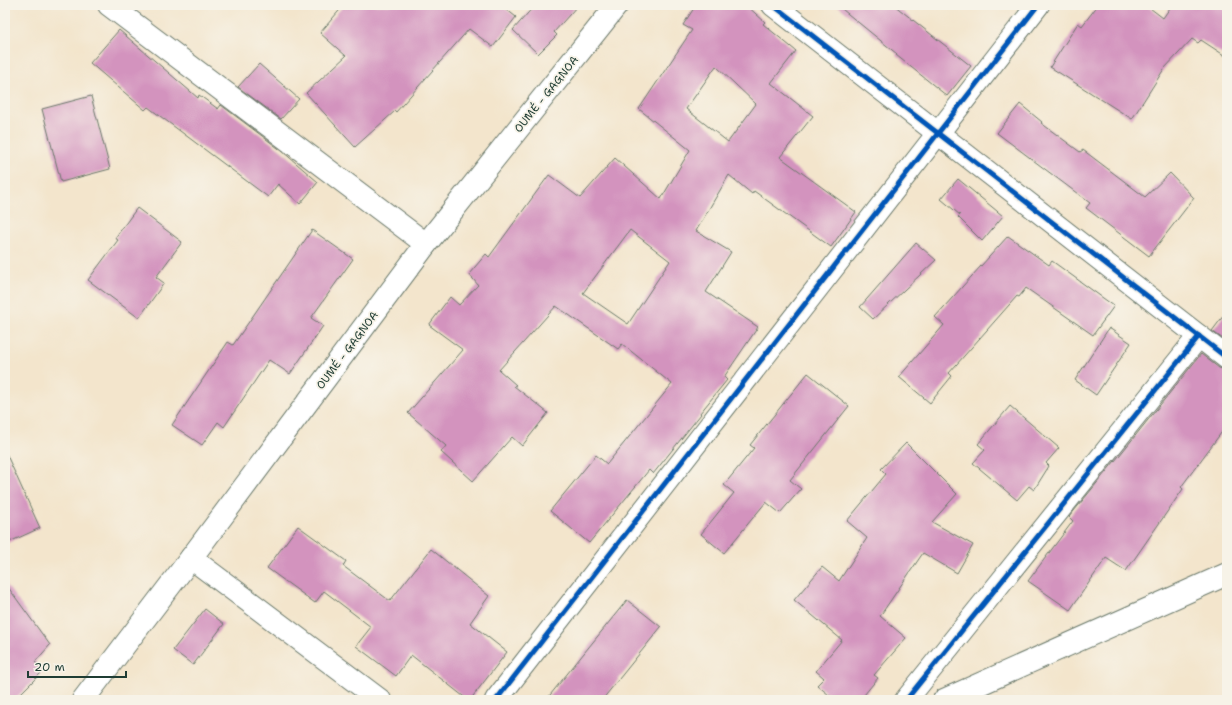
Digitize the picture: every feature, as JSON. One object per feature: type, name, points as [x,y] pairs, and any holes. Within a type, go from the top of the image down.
[{"type":"street","points":[[109,5],[426,244]]},
{"type":"street","name":"OUMÉ - GAGNOA","points":[[83,700],[426,244],[617,5]]},
{"type":"street","points":[[773,5],[1227,358]]},
{"type":"street","points":[[496,700],[1038,5]]},
{"type":"street","points":[[906,700],[1199,336]]},
{"type":"street","points":[[191,558],[380,700]]},
{"type":"street","points":[[944,700],[1227,574]]},
{"type":"building","points":[[344,5],[501,5],[516,17],[493,47],[469,29],[396,112],[395,111],[355,147],[306,93],[346,56],[320,33]]},
{"type":"building","points":[[535,5],[578,5],[554,32],[557,35],[538,54],[513,30]]},
{"type":"building","points":[[696,5],[746,5],[765,22],[763,24],[796,51],[771,83],[813,116],[780,157],[856,212],[831,247],[754,191],[752,194],[729,175],[696,231],[731,252],[706,292],[758,327],[724,377],[727,380],[700,413],[701,414],[653,474],[649,470],[589,543],[550,511],[596,455],[607,464],[672,384],[622,344],[618,349],[556,306],[499,370],[516,385],[514,386],[548,413],[522,446],[512,437],[473,481],[441,452],[446,446],[408,413],[463,350],[429,325],[450,297],[459,305],[478,285],[469,274],[486,254],[489,257],[549,175],[580,198],[615,158],[661,199],[690,150],[639,109],[692,30],[683,25]],"holes":[[[716,66],[756,104],[728,142],[686,109]],[[630,230],[670,261],[628,324],[583,293]]]},
{"type":"building","points":[[837,5],[894,5],[971,66],[947,96]]},
{"type":"building","points":[[1098,5],[1146,5],[1163,18],[1172,5],[1227,5],[1227,57],[1201,40],[1198,43],[1192,39],[1164,69],[1132,119],[1050,67],[1078,23],[1082,26]]},
{"type":"building","points":[[119,30],[198,98],[199,95],[218,109],[221,105],[282,151],[318,182],[300,204],[278,184],[268,197],[148,107],[145,110],[90,63]]},
{"type":"building","points":[[259,64],[299,99],[281,119],[238,87]]},
{"type":"building","points":[[91,96],[110,169],[61,182],[42,109]]},
{"type":"building","points":[[1020,104],[1042,122],[1041,123],[1080,152],[1083,150],[1145,197],[1170,173],[1194,198],[1149,256],[1086,208],[1090,203],[997,133]]},
{"type":"building","points":[[958,179],[1003,216],[982,241],[958,217],[960,215],[941,199]]},
{"type":"building","points":[[137,208],[182,242],[156,277],[164,283],[139,318],[88,280],[118,240],[115,238]]},
{"type":"building","points":[[312,230],[353,259],[311,318],[323,326],[290,374],[269,360],[224,427],[218,422],[202,445],[172,425],[228,342],[233,345]]},
{"type":"building","points":[[1008,236],[1049,265],[1052,261],[1114,306],[1093,335],[1026,288],[1019,297],[1017,296],[949,373],[952,376],[930,403],[899,377],[944,325],[935,317]]},
{"type":"building","points":[[916,243],[936,260],[873,319],[860,307]]},
{"type":"building","points":[[1227,311],[1227,342],[1212,331]]},
{"type":"building","points":[[1109,328],[1131,343],[1096,395],[1075,380]]},
{"type":"building","points":[[1201,354],[1219,368],[1227,370],[1227,425],[1181,487],[1183,489],[1126,571],[1106,558],[1070,610],[1028,581],[1073,521],[1069,517]]},
{"type":"building","points":[[808,373],[849,406],[790,480],[801,489],[780,513],[766,502],[724,553],[701,534],[734,493],[724,485],[754,448],[750,445]]},
{"type":"building","points":[[1010,406],[1059,448],[1046,463],[1049,466],[1034,490],[1029,486],[1017,500],[973,463],[985,450],[978,444]]},
{"type":"building","points":[[906,443],[957,494],[932,522],[973,545],[957,573],[923,553],[880,616],[906,638],[874,675],[878,678],[860,700],[835,700],[817,685],[824,678],[816,671],[842,640],[794,600],[822,567],[839,581],[867,538],[847,521],[886,474],[881,469]]},
{"type":"building","points":[[5,451],[40,528],[5,544]]},
{"type":"building","points":[[298,526],[346,561],[343,566],[390,601],[431,549],[489,596],[470,623],[507,652],[470,700],[468,700],[411,655],[396,676],[356,646],[371,627],[324,591],[315,603],[267,568]]},
{"type":"building","points":[[5,583],[50,645],[35,662],[44,670],[14,700],[5,700]]},
{"type":"building","points":[[627,600],[661,627],[602,700],[546,700]]},
{"type":"building","points":[[205,609],[224,624],[193,665],[173,650]]},
{"type":"cycle path","points":[[773,5],[1227,358]]},
{"type":"cycle path","points":[[496,700],[1038,5]]},
{"type":"cycle path","points":[[906,700],[1199,336]]}]
